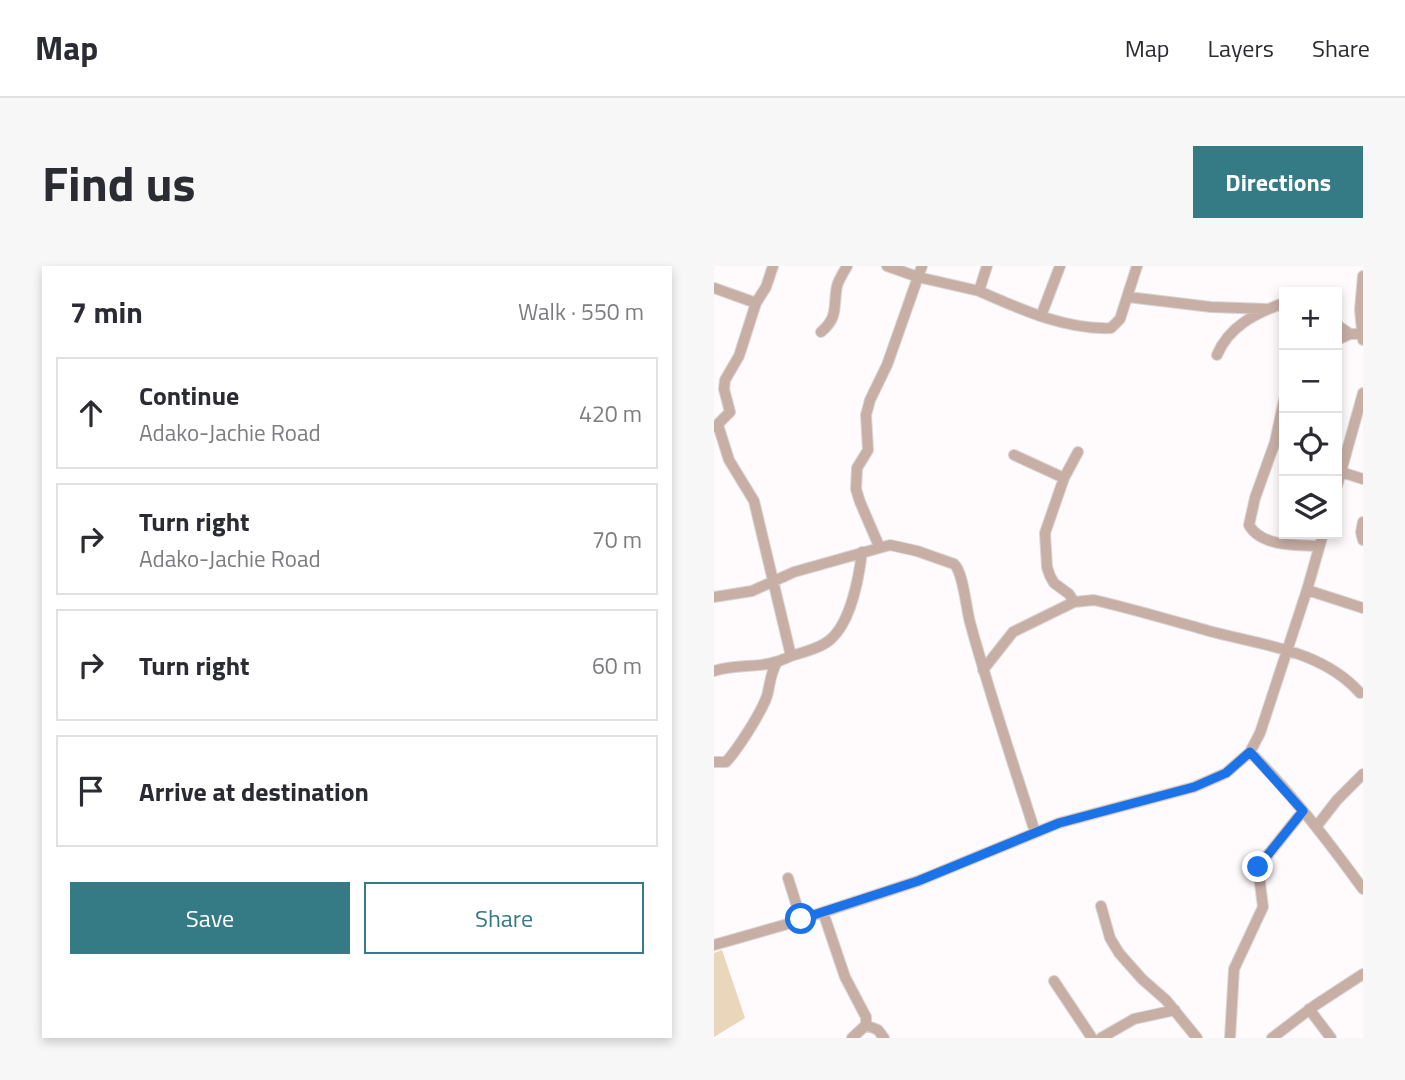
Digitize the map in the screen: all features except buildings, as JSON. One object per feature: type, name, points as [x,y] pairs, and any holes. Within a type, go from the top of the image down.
[{"type":"street","points":[[773,266],[739,356],[725,380],[724,389],[730,412],[716,426],[729,460],[754,501],[791,656]]},
{"type":"street","points":[[821,332],[829,325],[834,315],[837,287],[848,266]]},
{"type":"street","points":[[887,266],[920,272],[979,291],[1031,314],[1089,328],[1111,328],[1120,319],[1137,266]]},
{"type":"street","points":[[979,291],[987,266]]},
{"type":"street","points":[[1041,316],[1060,266]]},
{"type":"street","points":[[879,546],[856,489],[857,468],[868,450],[866,415],[870,400],[887,365],[920,272]]},
{"type":"street","points":[[1342,328],[1358,336],[1363,276]]},
{"type":"street","points":[[714,288],[757,303]]},
{"type":"street","points":[[1128,297],[1211,307],[1268,309]]},
{"type":"street","points":[[1217,355],[1227,335],[1235,328],[1279,305]]},
{"type":"street","points":[[1342,461],[1363,393]]},
{"type":"street","points":[[1279,446],[1255,498],[1249,525],[1252,532],[1283,544],[1319,546]]},
{"type":"street","points":[[1074,602],[1069,594],[1054,583],[1047,566],[1045,533],[1064,478],[1079,452]]},
{"type":"street","points":[[1014,455],[1064,478]]},
{"type":"street","points":[[1342,469],[1363,478]]},
{"type":"street","points":[[1363,522],[1363,540]]},
{"type":"street","points":[[714,945],[918,881],[1070,820],[1194,787],[1226,773],[1250,752],[1260,733],[1321,539]]},
{"type":"street","points":[[714,597],[739,595],[794,572],[879,546],[897,545],[934,556],[958,568],[983,670],[1035,832]]},
{"type":"street","points":[[714,671],[726,667],[776,664],[825,643],[837,632],[856,590],[862,552]]},
{"type":"street","points":[[1307,590],[1363,608]]},
{"type":"street","points":[[983,670],[1013,632],[1074,602],[1094,600],[1286,650],[1325,665],[1348,680],[1360,693]]},
{"type":"street","points":[[714,762],[726,762],[740,746],[762,707],[776,664]]},
{"type":"street","points":[[1250,752],[1303,811],[1363,889]]},
{"type":"street","points":[[1316,827],[1337,800],[1363,774]]},
{"type":"street","points":[[1230,1038],[1234,969],[1263,908],[1258,867],[1303,811]]},
{"type":"street","points":[[788,878],[801,919]]},
{"type":"street","points":[[1101,906],[1110,938],[1119,953],[1175,1010],[1197,1038]]},
{"type":"street","points":[[823,912],[845,977],[866,1017],[866,1025],[852,1038]]},
{"type":"street","points":[[1272,1038],[1309,1009],[1363,974]]},
{"type":"street","points":[[1054,981],[1092,1038]]},
{"type":"street","points":[[1309,1009],[1331,1038]]},
{"type":"street","points":[[1101,1038],[1134,1018],[1175,1010]]},
{"type":"street","points":[[866,1025],[878,1030],[884,1038]]},
{"type":"shaded area","points":[[722,950],[745,1018],[714,1037],[714,953]]},
{"type":"route","points":[[801,919],[918,881],[1059,823],[1194,787],[1226,773],[1250,752],[1303,811],[1258,867]]}]
